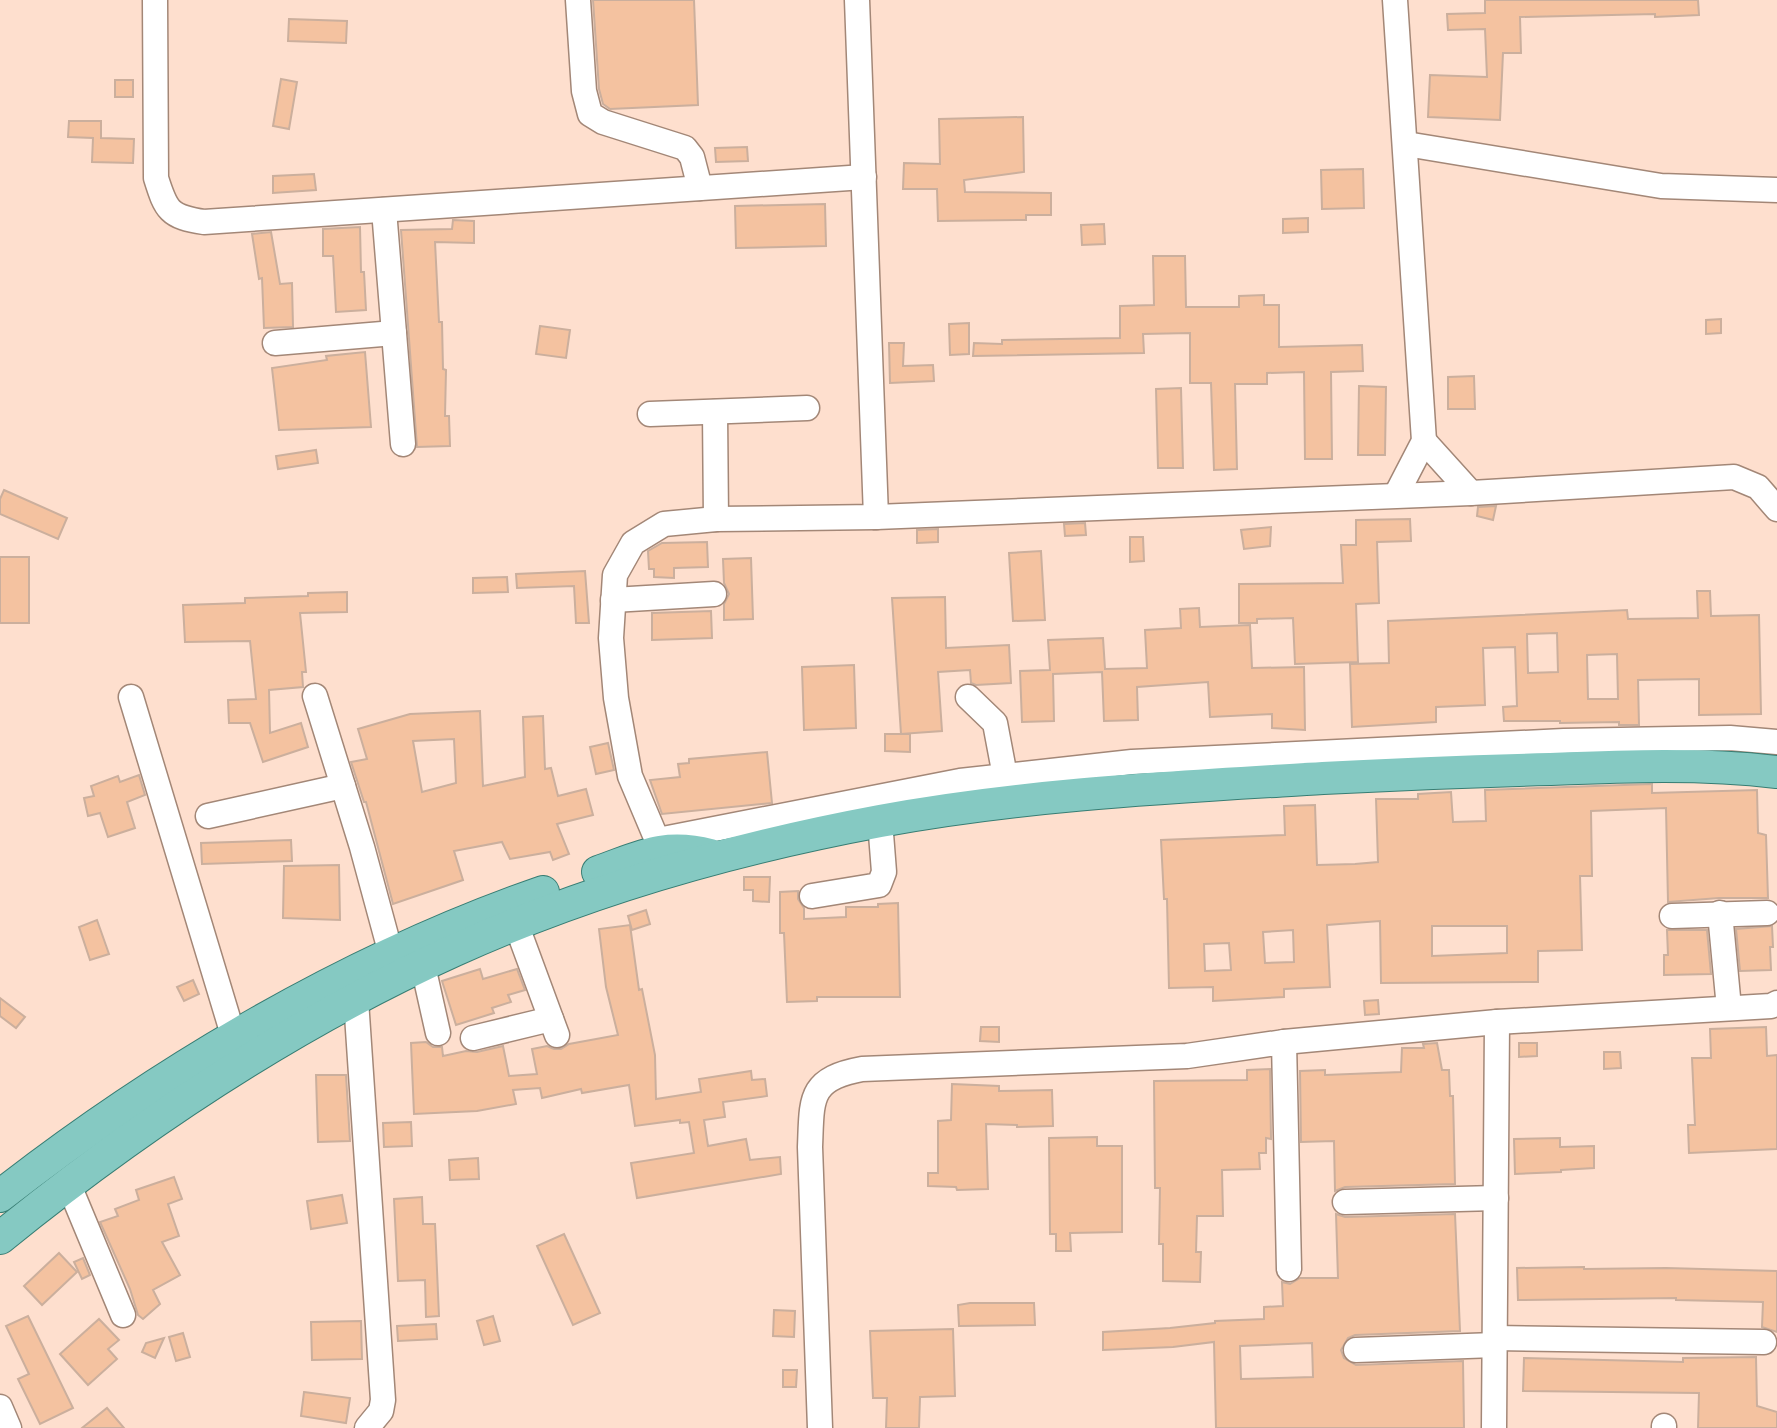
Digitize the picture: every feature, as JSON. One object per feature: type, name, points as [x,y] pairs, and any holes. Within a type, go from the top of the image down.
[{"type":"main road","points":[[0,1196],[66,1145],[161,1080],[391,954],[493,909],[664,854],[719,857],[880,821],[1116,790],[1391,774],[1565,755],[1777,772]]},
{"type":"main road","points":[[0,1238],[68,1183],[213,1083],[279,1042],[423,966],[516,924],[615,888],[664,854]]},
{"type":"street","points":[[155,0],[156,178],[164,204],[180,218],[204,222],[864,177]]},
{"type":"street","points":[[578,0],[584,90],[590,114],[603,122],[685,148],[692,157],[700,188]]},
{"type":"street","points":[[857,0],[876,516]]},
{"type":"street","points":[[1395,0],[1424,441],[1396,495]]},
{"type":"street","points":[[1406,144],[1661,186],[1777,190]]},
{"type":"street","points":[[384,210],[403,444]]},
{"type":"street","points":[[275,343],[394,333]]},
{"type":"street","points":[[650,414],[807,408]]},
{"type":"street","points":[[715,412],[716,519]]},
{"type":"street","points":[[1424,441],[1471,493]]},
{"type":"street","points":[[1777,509],[1758,487],[1734,477],[1471,493],[876,516],[716,519],[664,524],[633,543],[615,575],[612,650],[616,698],[631,776],[664,854],[872,797],[960,781],[1132,762],[1565,755],[1730,738],[1777,742]]},
{"type":"street","points":[[613,600],[714,594]]},
{"type":"street","points":[[131,696],[234,1038]]},
{"type":"street","points":[[315,696],[391,954]]},
{"type":"street","points":[[968,696],[995,723],[1005,776]]},
{"type":"street","points":[[208,816],[343,786]]},
{"type":"street","points":[[812,896],[879,885],[884,872],[880,821]]},
{"type":"street","points":[[1720,913],[1729,1007]]},
{"type":"street","points":[[1672,916],[1767,913]]},
{"type":"street","points":[[473,1038],[554,1027],[516,924]]},
{"type":"street","points":[[423,966],[438,1033]]},
{"type":"street","points":[[356,1000],[383,1401],[381,1410],[367,1428]]},
{"type":"street","points":[[820,1428],[811,1110],[819,1086],[838,1074],[862,1069],[1187,1056],[1284,1042],[1497,1022],[1770,1006],[1777,1003]]},
{"type":"street","points":[[1494,1428],[1497,1022]]},
{"type":"street","points":[[1284,1042],[1289,1269]]},
{"type":"street","points":[[68,1183],[123,1315]]},
{"type":"street","points":[[1345,1202],[1496,1198]]},
{"type":"street","points":[[1356,1350],[1495,1342],[1764,1342]]},
{"type":"street","points":[[0,1406],[9,1428]]},
{"type":"building","points":[[593,0],[694,0],[698,105],[610,109],[603,104],[599,89]]},
{"type":"building","points":[[1485,0],[1698,0],[1699,15],[1520,17],[1521,53],[1503,53],[1500,120],[1428,117],[1430,75],[1487,77],[1485,29],[1448,30],[1447,14],[1485,13]]},
{"type":"building","points":[[289,19],[347,21],[346,43],[288,41]]},
{"type":"building","points":[[281,79],[297,82],[289,129],[273,126]]},
{"type":"building","points":[[115,80],[133,80],[133,97],[115,97]]},
{"type":"building","points":[[1023,117],[1024,172],[964,180],[965,192],[1051,193],[1051,215],[1026,215],[1026,220],[938,221],[937,189],[903,189],[904,163],[940,164],[939,119]]},
{"type":"building","points":[[69,121],[101,121],[101,138],[134,139],[133,163],[92,162],[93,138],[68,137]]},
{"type":"building","points":[[747,147],[748,161],[716,162],[715,148]]},
{"type":"building","points":[[1363,169],[1364,208],[1322,209],[1321,170]]},
{"type":"building","points":[[314,174],[316,190],[273,193],[273,176]]},
{"type":"building","points":[[825,204],[826,246],[736,248],[735,206]]},
{"type":"building","points":[[1308,218],[1308,232],[1283,233],[1283,219]]},
{"type":"building","points":[[453,220],[474,221],[474,243],[435,242],[443,369],[446,370],[445,416],[449,416],[450,446],[417,447],[401,230],[452,229]]},
{"type":"building","points":[[1104,224],[1105,244],[1082,245],[1081,225]]},
{"type":"building","points":[[360,227],[361,272],[364,272],[366,310],[336,312],[333,256],[323,256],[323,229]]},
{"type":"building","points":[[271,232],[280,284],[292,283],[293,327],[264,328],[262,278],[259,279],[252,234]]},
{"type":"building","points":[[1153,256],[1185,256],[1186,307],[1239,307],[1239,296],[1264,295],[1264,305],[1279,305],[1279,347],[1362,345],[1363,371],[1331,372],[1332,459],[1305,459],[1304,372],[1267,373],[1267,384],[1235,384],[1237,469],[1214,470],[1211,383],[1190,383],[1190,333],[1143,334],[1144,353],[973,356],[974,343],[1120,338],[1120,306],[1154,305]]},
{"type":"building","points":[[1721,319],[1721,333],[1706,334],[1706,320]]},
{"type":"building","points":[[969,323],[969,354],[950,355],[949,324]]},
{"type":"building","points":[[540,326],[570,330],[566,358],[536,354]]},
{"type":"building","points":[[889,343],[904,343],[903,366],[933,365],[934,381],[890,383]]},
{"type":"building","points":[[365,352],[371,427],[279,430],[272,368],[327,360],[326,356]]},
{"type":"building","points":[[1474,376],[1475,409],[1448,409],[1448,377]]},
{"type":"building","points":[[1359,386],[1386,387],[1385,455],[1358,455]]},
{"type":"building","points":[[1181,388],[1183,468],[1158,468],[1156,389]]},
{"type":"building","points":[[316,450],[318,463],[278,469],[276,456]]},
{"type":"building","points":[[4,490],[67,518],[58,539],[0,514],[0,499]]},
{"type":"building","points":[[1496,506],[1493,520],[1477,516],[1478,507]]},
{"type":"building","points":[[1410,519],[1411,541],[1377,542],[1379,603],[1356,604],[1358,662],[1295,664],[1293,618],[1257,619],[1257,623],[1239,623],[1239,584],[1343,583],[1341,545],[1356,545],[1356,520]]},
{"type":"building","points":[[1085,523],[1086,535],[1065,536],[1064,524]]},
{"type":"building","points":[[1271,527],[1270,546],[1244,549],[1241,530]]},
{"type":"building","points":[[938,529],[938,542],[917,543],[917,530]]},
{"type":"building","points":[[1130,537],[1143,537],[1144,561],[1130,562]]},
{"type":"building","points":[[707,542],[708,567],[674,568],[674,578],[654,577],[654,569],[649,569],[648,551],[662,543]]},
{"type":"building","points":[[1041,551],[1045,620],[1013,621],[1009,553]]},
{"type":"building","points":[[0,557],[29,557],[29,623],[0,623]]},
{"type":"building","points":[[751,558],[753,619],[724,620],[724,604],[729,594],[724,583],[723,559]]},
{"type":"building","points":[[585,571],[589,623],[576,623],[574,586],[517,588],[516,574]]},
{"type":"building","points":[[507,577],[508,592],[473,593],[473,578]]},
{"type":"building","points":[[1697,591],[1710,591],[1711,616],[1759,615],[1761,714],[1699,715],[1699,679],[1638,680],[1639,725],[1619,725],[1619,722],[1504,721],[1503,707],[1517,706],[1515,647],[1483,648],[1485,705],[1436,707],[1436,722],[1352,727],[1350,664],[1389,663],[1388,621],[1627,610],[1628,619],[1698,618]],"holes":[[[1557,633],[1558,672],[1528,673],[1527,634]],[[1617,654],[1618,699],[1588,699],[1587,655]]]},
{"type":"building","points":[[347,592],[347,612],[300,613],[306,672],[302,672],[303,687],[269,690],[270,733],[301,723],[308,747],[263,762],[250,723],[229,723],[228,700],[256,699],[250,641],[185,642],[183,605],[245,603],[245,598]]},
{"type":"building","points":[[945,597],[946,648],[1009,645],[1011,683],[976,685],[971,683],[970,670],[938,672],[942,731],[901,734],[892,598]]},
{"type":"building","points":[[1199,608],[1200,627],[1250,625],[1252,668],[1304,667],[1305,730],[1272,728],[1272,714],[1210,717],[1208,682],[1137,687],[1138,720],[1104,721],[1102,672],[1053,674],[1054,721],[1022,722],[1020,671],[1050,670],[1048,640],[1103,638],[1105,669],[1147,668],[1145,630],[1181,628],[1180,609]]},
{"type":"building","points":[[711,611],[712,638],[652,640],[652,613]]},
{"type":"building","points":[[854,665],[856,728],[804,730],[802,667]]},
{"type":"building","points":[[480,711],[483,786],[525,777],[523,717],[543,716],[545,769],[551,768],[558,796],[586,789],[593,815],[557,824],[569,854],[553,860],[550,852],[510,859],[502,842],[454,851],[463,880],[393,904],[366,802],[351,762],[367,759],[358,729],[410,714]],"holes":[[[454,739],[456,783],[422,792],[413,741]]]},
{"type":"building","points":[[885,734],[910,734],[910,752],[885,751]]},
{"type":"building","points":[[608,743],[614,770],[596,774],[590,747]]},
{"type":"building","points":[[767,752],[772,803],[662,814],[650,780],[680,777],[678,764],[689,763],[689,759]]},
{"type":"building","points":[[139,775],[145,795],[127,802],[135,828],[108,837],[100,813],[88,816],[84,798],[94,796],[91,786],[118,776],[120,782]]},
{"type":"building","points":[[1652,784],[1652,793],[1757,790],[1758,833],[1766,835],[1768,898],[1668,902],[1666,808],[1591,811],[1592,876],[1580,876],[1582,950],[1538,951],[1538,982],[1381,983],[1380,921],[1327,925],[1330,987],[1284,989],[1284,997],[1213,1001],[1213,987],[1169,988],[1167,899],[1164,899],[1161,840],[1285,835],[1284,806],[1315,805],[1317,865],[1378,862],[1376,799],[1418,799],[1418,794],[1451,792],[1453,822],[1486,821],[1485,790]],"holes":[[[1432,926],[1507,926],[1507,953],[1432,956]],[[1293,930],[1294,962],[1265,963],[1263,932]],[[1229,943],[1231,970],[1205,971],[1204,944]]]},
{"type":"building","points":[[291,840],[292,861],[202,864],[201,843]]},
{"type":"building","points":[[339,865],[340,920],[283,918],[284,866]]},
{"type":"building","points":[[744,877],[770,877],[769,902],[753,901],[753,890],[744,890]]},
{"type":"building","points":[[798,891],[798,899],[804,908],[804,919],[846,917],[846,907],[878,907],[878,904],[898,903],[900,997],[817,997],[817,1001],[787,1002],[784,933],[780,933],[780,892]]},
{"type":"building","points":[[646,910],[650,924],[632,930],[628,916]]},
{"type":"building","points":[[97,920],[109,954],[90,960],[79,927]]},
{"type":"building","points":[[630,925],[639,990],[642,989],[655,1055],[656,1099],[701,1092],[699,1079],[751,1071],[752,1080],[765,1079],[767,1096],[723,1102],[725,1117],[704,1120],[708,1146],[746,1139],[750,1160],[780,1157],[781,1174],[637,1198],[631,1163],[694,1153],[689,1122],[680,1123],[680,1120],[635,1126],[629,1085],[582,1093],[581,1089],[542,1098],[540,1088],[513,1090],[516,1104],[477,1111],[414,1114],[411,1043],[426,1042],[433,1047],[442,1047],[443,1056],[503,1046],[509,1076],[537,1074],[532,1049],[547,1046],[561,1049],[569,1044],[618,1035],[606,987],[599,929]]},
{"type":"building","points":[[1772,926],[1771,970],[1740,971],[1736,929]]},
{"type":"building","points":[[1667,930],[1707,930],[1711,974],[1664,975],[1664,955],[1668,955]]},
{"type":"building","points":[[480,969],[483,979],[517,969],[525,990],[508,995],[511,1002],[492,1008],[494,1013],[456,1025],[442,981]]},
{"type":"building","points":[[193,980],[199,994],[184,1001],[177,987]]},
{"type":"building","points":[[0,998],[25,1017],[16,1028],[0,1016]]},
{"type":"building","points":[[1378,1000],[1379,1014],[1365,1015],[1364,1001]]},
{"type":"building","points":[[981,1027],[999,1027],[999,1042],[980,1041]]},
{"type":"building","points":[[1766,1027],[1767,1056],[1777,1055],[1777,1149],[1689,1153],[1688,1125],[1695,1125],[1692,1058],[1711,1058],[1710,1029]]},
{"type":"building","points":[[1437,1043],[1442,1070],[1449,1070],[1450,1096],[1453,1096],[1455,1184],[1345,1187],[1335,1191],[1334,1141],[1301,1142],[1300,1071],[1325,1070],[1325,1075],[1401,1072],[1402,1048],[1424,1048],[1423,1044]]},
{"type":"building","points":[[1519,1043],[1537,1043],[1537,1056],[1519,1057]]},
{"type":"building","points":[[1604,1052],[1620,1052],[1621,1068],[1604,1069]]},
{"type":"building","points":[[1270,1069],[1271,1139],[1266,1138],[1266,1153],[1259,1153],[1260,1169],[1222,1170],[1223,1216],[1197,1216],[1196,1252],[1201,1252],[1200,1282],[1163,1281],[1163,1244],[1159,1244],[1160,1188],[1155,1188],[1154,1081],[1247,1080],[1247,1070]]},
{"type":"building","points":[[316,1075],[346,1075],[350,1141],[318,1142]]},
{"type":"building","points":[[952,1084],[999,1086],[999,1091],[1052,1090],[1053,1126],[986,1124],[988,1189],[957,1190],[956,1187],[928,1186],[928,1173],[938,1173],[938,1121],[951,1120]]},
{"type":"building","points":[[411,1122],[412,1146],[384,1147],[383,1123]]},
{"type":"building","points":[[1097,1137],[1097,1146],[1122,1146],[1122,1232],[1070,1233],[1071,1251],[1056,1251],[1056,1234],[1050,1234],[1049,1138]]},
{"type":"building","points":[[1560,1138],[1560,1147],[1594,1146],[1594,1168],[1515,1174],[1514,1139]]},
{"type":"building","points":[[478,1158],[479,1179],[450,1180],[449,1160]]},
{"type":"building","points":[[174,1177],[182,1199],[168,1204],[179,1236],[162,1242],[180,1275],[153,1290],[160,1304],[143,1319],[138,1315],[130,1289],[100,1222],[118,1216],[115,1209],[139,1200],[136,1190]]},
{"type":"building","points":[[342,1195],[347,1223],[311,1229],[307,1201]]},
{"type":"building","points":[[422,1197],[423,1224],[435,1224],[439,1316],[426,1317],[425,1280],[398,1281],[394,1199]]},
{"type":"building","points":[[1336,1214],[1345,1217],[1455,1214],[1460,1331],[1355,1335],[1348,1338],[1341,1350],[1344,1358],[1356,1365],[1463,1361],[1464,1428],[1216,1428],[1214,1342],[1103,1350],[1103,1332],[1264,1319],[1264,1307],[1283,1306],[1282,1282],[1290,1284],[1300,1278],[1338,1278]],"holes":[[[1312,1343],[1313,1377],[1241,1379],[1240,1346]]]},
{"type":"building","points":[[564,1234],[600,1313],[573,1325],[537,1246]]},
{"type":"building","points":[[59,1253],[77,1272],[42,1305],[24,1286]]},
{"type":"building","points":[[83,1258],[90,1275],[82,1279],[74,1262]]},
{"type":"building","points":[[1517,1268],[1777,1271],[1777,1332],[1762,1327],[1763,1302],[1676,1298],[1518,1300]]},
{"type":"building","points":[[1034,1303],[1035,1325],[959,1326],[958,1305]]},
{"type":"building","points":[[774,1310],[795,1311],[794,1337],[773,1336]]},
{"type":"building","points":[[28,1316],[73,1408],[40,1424],[18,1379],[29,1374],[6,1326]]},
{"type":"building","points":[[493,1316],[500,1341],[484,1345],[477,1321]]},
{"type":"building","points":[[99,1319],[119,1340],[108,1349],[117,1359],[88,1385],[60,1354]]},
{"type":"building","points":[[361,1321],[362,1359],[312,1360],[311,1322]]},
{"type":"building","points":[[436,1324],[437,1339],[398,1341],[397,1326]]},
{"type":"building","points":[[953,1329],[955,1396],[920,1397],[919,1428],[886,1428],[887,1398],[873,1398],[870,1331]]},
{"type":"building","points":[[183,1333],[190,1357],[176,1361],[169,1337]]},
{"type":"building","points":[[164,1338],[155,1358],[142,1352],[146,1343]]},
{"type":"building","points":[[1756,1357],[1757,1406],[1777,1412],[1777,1428],[1698,1428],[1699,1393],[1523,1391],[1524,1358],[1683,1362],[1683,1358]]},
{"type":"building","points":[[783,1370],[797,1370],[796,1387],[783,1387]]},
{"type":"building","points":[[304,1392],[350,1398],[346,1423],[301,1416]]},
{"type":"building","points":[[107,1408],[124,1428],[82,1428]]}]
